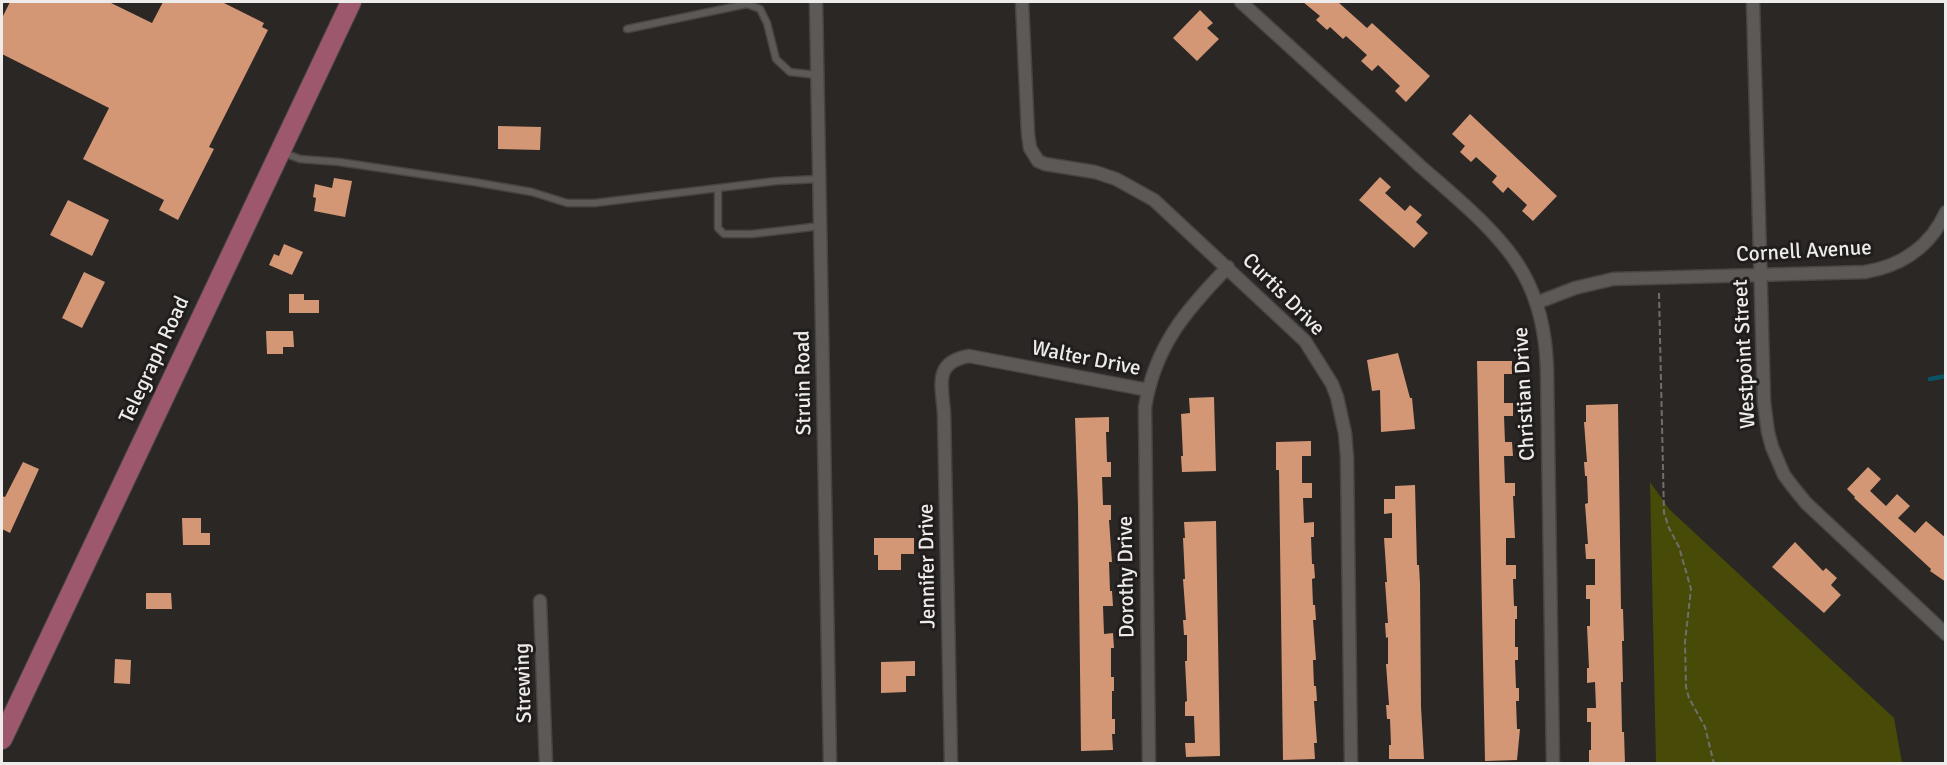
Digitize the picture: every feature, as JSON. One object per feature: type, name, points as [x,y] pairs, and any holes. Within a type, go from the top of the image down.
[{"type":"main road","name":"Telegraph Road","points":[[3,733],[351,2]]},
{"type":"street","name":"Struin Road","points":[[816,2],[831,764]]},
{"type":"street","name":"Curtis Drive","points":[[1022,2],[1028,134],[1033,155],[1045,164],[1095,172],[1116,179],[1140,191],[1167,210],[1305,341],[1332,384],[1343,420],[1347,457],[1351,764]]},
{"type":"street","name":"Christian Drive","points":[[1241,2],[1473,214],[1513,257],[1536,303],[1543,327],[1547,369],[1553,764]]},
{"type":"street","name":"Westpoint Street","points":[[1753,2],[1765,417],[1777,461],[1806,503],[1946,634]]},
{"type":"street","name":"Cornell Avenue","points":[[1536,303],[1575,288],[1613,279],[1880,270],[1898,263],[1919,249],[1936,230],[1946,212]]},
{"type":"street","name":"Walter Drive","points":[[944,370],[958,357],[969,356],[1148,390],[1157,361],[1171,334],[1196,300],[1228,267]]},
{"type":"street","name":"Jennifer Drive","points":[[944,370],[940,382],[944,413],[951,764]]},
{"type":"street","name":"Dorothy Drive","points":[[1148,390],[1144,423],[1149,764]]},
{"type":"street","name":"Strewing","points":[[540,601],[546,764]]},
{"type":"lane","points":[[627,29],[747,3],[760,9],[767,23],[776,59],[790,72],[818,75]]},
{"type":"lane","points":[[280,152],[300,159],[404,171],[532,192],[567,203],[595,203],[718,188],[820,179]]},
{"type":"lane","points":[[718,188],[718,228],[724,234],[752,234],[821,226]]},
{"type":"path","points":[[1659,293],[1664,513],[1679,547],[1691,589],[1685,642],[1686,687],[1689,698],[1705,727],[1714,764]]},
{"type":"shaded area","points":[[1650,482],[1670,510],[1894,718],[1902,763],[1656,763]]},
{"type":"building","points":[[10,2],[109,2],[152,23],[163,2],[222,2],[264,23],[262,27],[268,30],[209,147],[214,149],[178,220],[159,210],[164,200],[83,159],[109,108],[2,54],[2,18]]},
{"type":"building","points":[[1303,2],[1338,2],[1367,28],[1372,23],[1430,76],[1406,102],[1395,91],[1400,86],[1378,65],[1372,71],[1361,61],[1367,55],[1346,36],[1343,39],[1330,27],[1327,30],[1316,20],[1320,16]]},
{"type":"building","points":[[1200,10],[1213,23],[1207,28],[1219,39],[1197,61],[1173,38]]},
{"type":"building","points":[[1470,114],[1557,196],[1533,221],[1522,211],[1527,205],[1508,187],[1503,193],[1492,182],[1497,176],[1476,157],[1471,162],[1460,152],[1465,146],[1452,134]]},
{"type":"building","points":[[498,126],[541,127],[540,150],[498,149]]},
{"type":"building","points":[[1380,177],[1391,187],[1385,193],[1405,211],[1410,205],[1422,215],[1416,222],[1428,233],[1414,248],[1359,200]]},
{"type":"building","points":[[334,178],[352,181],[345,217],[314,211],[315,184],[332,188]]},
{"type":"building","points":[[68,200],[109,220],[92,256],[50,235]]},
{"type":"building","points":[[284,244],[303,252],[292,275],[269,265],[274,254],[279,256]]},
{"type":"building","points":[[84,272],[105,282],[82,328],[62,318]]},
{"type":"building","points":[[289,294],[304,294],[304,300],[319,300],[319,313],[289,313]]},
{"type":"building","points":[[266,331],[293,331],[294,347],[283,347],[283,354],[267,354]]},
{"type":"building","points":[[1398,353],[1410,398],[1412,398],[1415,429],[1381,432],[1380,390],[1372,391],[1367,360]]},
{"type":"building","points":[[1477,361],[1512,361],[1512,374],[1504,374],[1504,403],[1513,403],[1513,416],[1504,416],[1505,442],[1512,442],[1513,456],[1504,456],[1505,483],[1515,483],[1515,496],[1513,496],[1515,538],[1506,538],[1506,565],[1516,565],[1516,579],[1513,579],[1514,606],[1517,606],[1515,647],[1518,647],[1518,660],[1515,660],[1519,701],[1516,701],[1517,729],[1520,729],[1517,760],[1485,761]]},
{"type":"building","points":[[1214,397],[1216,471],[1182,472],[1181,414],[1190,413],[1189,398]]},
{"type":"building","points":[[1618,404],[1621,609],[1623,609],[1624,641],[1622,641],[1623,682],[1621,682],[1625,764],[1589,764],[1591,722],[1587,722],[1587,708],[1596,708],[1595,682],[1587,683],[1587,668],[1589,668],[1587,626],[1590,626],[1590,599],[1586,599],[1586,585],[1595,585],[1595,559],[1586,559],[1585,544],[1588,544],[1585,504],[1588,503],[1584,462],[1587,462],[1584,422],[1586,422],[1586,405]]},
{"type":"building","points":[[1109,417],[1109,432],[1106,432],[1107,462],[1111,462],[1111,477],[1102,477],[1103,505],[1111,505],[1111,520],[1109,520],[1112,562],[1109,562],[1113,606],[1103,606],[1104,634],[1113,633],[1111,677],[1114,677],[1112,719],[1115,719],[1115,734],[1112,734],[1113,750],[1081,751],[1075,418]]},
{"type":"building","points":[[1311,441],[1311,456],[1302,456],[1302,483],[1312,483],[1312,498],[1303,498],[1304,523],[1314,522],[1314,537],[1311,537],[1315,578],[1312,579],[1316,620],[1313,620],[1316,660],[1313,660],[1317,701],[1314,701],[1317,743],[1314,743],[1315,759],[1283,760],[1279,470],[1276,470],[1276,442]]},
{"type":"building","points":[[23,462],[39,469],[10,533],[2,529],[2,496],[5,497]]},
{"type":"building","points":[[1868,467],[1881,479],[1870,491],[1886,506],[1897,494],[1910,506],[1898,518],[1915,533],[1926,521],[1946,538],[1946,582],[1930,571],[1931,569],[1847,489]]},
{"type":"building","points":[[1415,485],[1424,759],[1389,759],[1389,745],[1391,745],[1390,719],[1387,719],[1386,705],[1389,705],[1384,538],[1392,538],[1392,513],[1384,514],[1384,499],[1395,499],[1395,486]]},
{"type":"building","points":[[182,518],[201,518],[201,533],[210,533],[210,545],[183,545]]},
{"type":"building","points":[[1216,521],[1220,756],[1186,757],[1185,743],[1195,743],[1194,716],[1185,716],[1187,635],[1184,635],[1183,620],[1186,620],[1183,579],[1185,579],[1184,522]]},
{"type":"building","points":[[874,538],[914,538],[914,554],[901,554],[901,570],[878,570],[878,555],[874,555]]},
{"type":"building","points":[[1795,542],[1823,571],[1826,568],[1837,578],[1831,585],[1841,595],[1824,613],[1772,567]]},
{"type":"building","points":[[146,593],[171,593],[172,609],[146,609]]},
{"type":"building","points":[[115,659],[131,660],[130,684],[114,683]]},
{"type":"building","points":[[915,661],[915,676],[906,676],[906,692],[881,693],[881,662]]},
{"type":"waterway","points":[[1930,379],[1946,376]]}]
